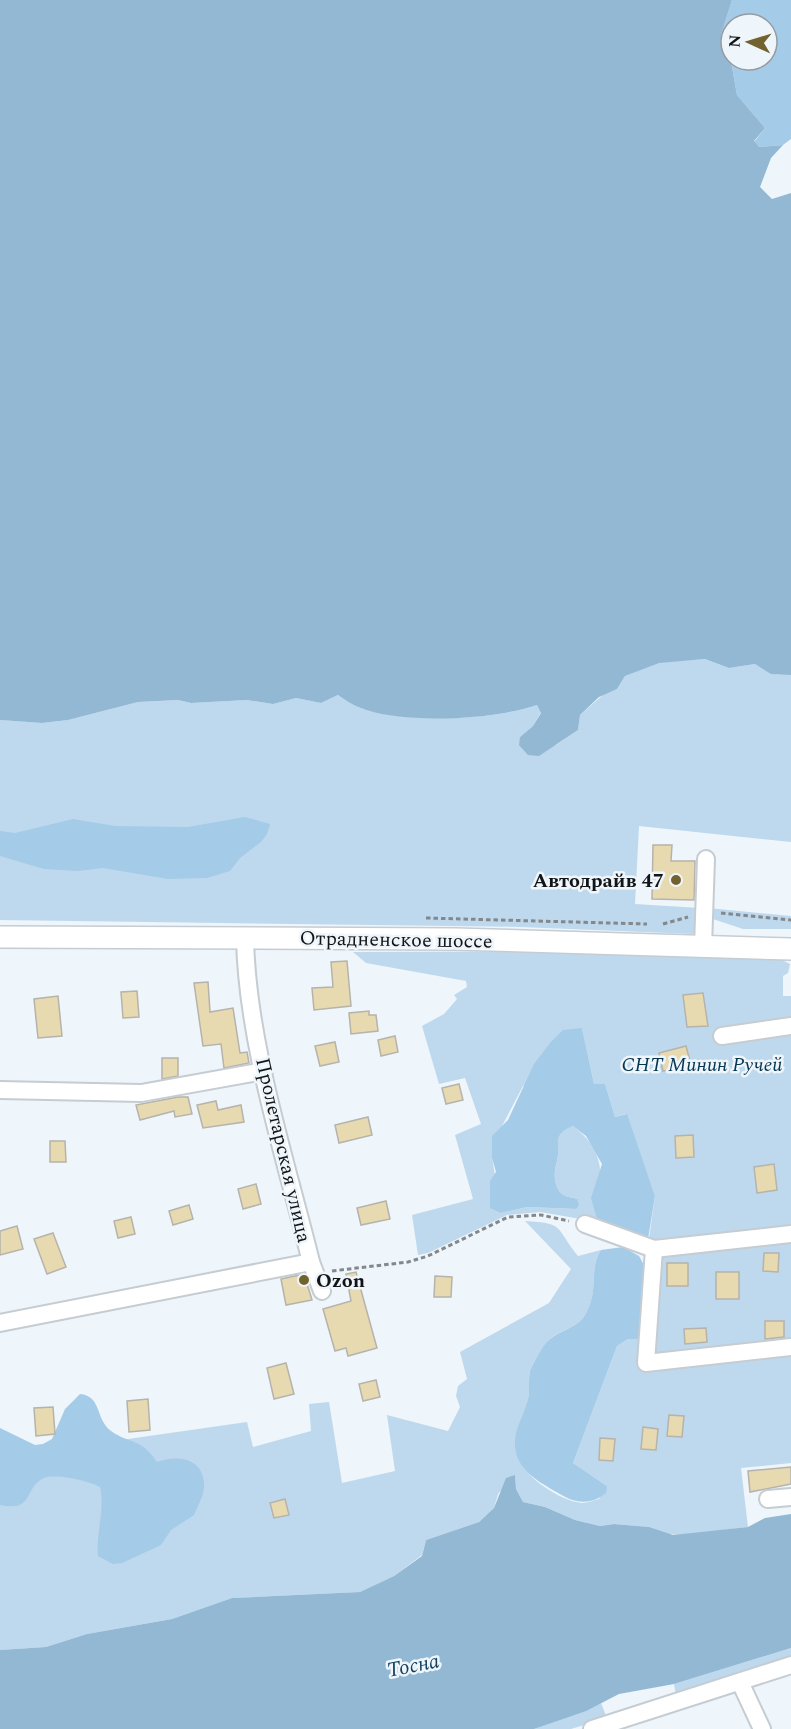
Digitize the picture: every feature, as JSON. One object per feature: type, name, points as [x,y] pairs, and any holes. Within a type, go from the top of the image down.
[{"type":"main road","name":"Отрадненское шоссе","points":[[0,937],[456,939],[791,949]]},
{"type":"street","points":[[703,947],[706,859]]},
{"type":"street","name":"Пролетарская улица","points":[[0,1323],[313,1267],[264,1071],[246,971],[245,938]]},
{"type":"street","points":[[722,1036],[791,1026]]},
{"type":"street","points":[[0,1090],[141,1093],[264,1071]]},
{"type":"street","points":[[585,1224],[654,1249],[791,1234]]},
{"type":"street","points":[[654,1249],[646,1363],[791,1347]]},
{"type":"street","points":[[313,1267],[322,1291]]},
{"type":"street","points":[[768,1499],[791,1497]]},
{"type":"street","points":[[592,1729],[791,1665]]},
{"type":"street","points":[[740,1682],[762,1729]]},
{"type":"path","points":[[418,919],[438,917],[665,924],[704,912],[791,920]]},
{"type":"path","points":[[313,1267],[418,1259],[508,1217],[541,1215],[585,1224]]},
{"type":"green space","points":[[705,659],[729,668],[755,664],[771,673],[791,675],[791,842],[639,826],[635,904],[700,908],[701,917],[693,934],[520,927],[0,920],[0,720],[42,723],[68,720],[138,702],[178,700],[191,703],[247,700],[273,704],[296,698],[321,703],[338,695],[358,707],[376,712],[422,718],[473,717],[537,705],[541,712],[533,726],[520,737],[556,745],[578,730],[580,715],[604,694],[617,689],[625,676],[659,662]]},
{"type":"green space","points":[[708,908],[791,916],[791,929],[743,929],[710,918]]},
{"type":"green space","name":"СНТ Минин Ручей","points":[[625,951],[648,955],[774,956],[790,964],[788,973],[783,976],[783,996],[791,996],[791,1463],[741,1468],[748,1527],[683,1535],[664,1534],[649,1527],[614,1524],[600,1526],[523,1502],[516,1489],[515,1475],[498,1494],[494,1508],[479,1522],[426,1540],[422,1555],[394,1576],[360,1592],[232,1598],[172,1619],[87,1634],[46,1647],[0,1650],[0,1441],[7,1473],[121,1440],[247,1422],[253,1447],[311,1431],[309,1404],[329,1402],[342,1483],[395,1471],[387,1415],[448,1431],[460,1407],[456,1396],[458,1386],[467,1379],[460,1352],[549,1303],[571,1269],[525,1221],[547,1223],[558,1228],[578,1256],[601,1250],[595,1265],[592,1297],[585,1315],[576,1324],[549,1339],[530,1371],[528,1399],[517,1432],[516,1452],[519,1461],[533,1478],[553,1492],[582,1503],[599,1499],[607,1486],[573,1463],[617,1346],[628,1339],[639,1338],[645,1267],[655,1196],[626,1114],[615,1117],[605,1084],[594,1084],[582,1028],[523,1086],[502,1126],[492,1157],[501,1213],[527,1207],[576,1209],[577,1199],[562,1194],[556,1185],[555,1176],[559,1137],[566,1129],[573,1126],[585,1136],[598,1158],[601,1181],[598,1222],[540,1212],[507,1215],[428,1253],[418,1255],[412,1215],[473,1199],[455,1135],[481,1124],[465,1078],[439,1084],[422,1026],[444,1014],[457,999],[454,995],[467,987],[466,981],[366,963],[353,952]]},
{"type":"green space","points":[[791,1648],[791,1660],[676,1696],[674,1684]]},
{"type":"green space","points":[[601,1703],[607,1718],[571,1729],[534,1729]]},
{"type":"shaded area","points":[[732,0],[791,0],[791,139],[783,145],[759,147],[754,142],[765,128],[737,95],[733,72],[779,72],[779,12],[728,12]]},
{"type":"shaded area","points":[[245,817],[270,824],[267,834],[261,842],[240,858],[230,871],[207,878],[168,879],[103,868],[78,871],[44,869],[0,856],[0,831],[15,833],[73,819],[115,826],[188,827]]},
{"type":"shaded area","points":[[582,1028],[594,1084],[605,1084],[615,1117],[627,1114],[655,1196],[648,1239],[598,1222],[591,1198],[602,1164],[586,1136],[573,1126],[566,1129],[559,1137],[555,1176],[556,1185],[562,1194],[577,1199],[579,1205],[576,1209],[527,1207],[501,1213],[490,1208],[490,1181],[496,1172],[492,1158],[492,1136],[508,1120],[534,1064],[550,1043],[563,1030]]},
{"type":"shaded area","points":[[623,1247],[639,1256],[645,1267],[639,1339],[628,1339],[617,1346],[573,1463],[607,1486],[606,1493],[600,1497],[583,1502],[551,1489],[526,1471],[517,1455],[516,1433],[528,1399],[530,1371],[539,1353],[550,1339],[576,1324],[585,1315],[592,1297],[595,1265],[601,1250]]},
{"type":"shaded area","points":[[80,1394],[92,1399],[111,1431],[140,1445],[157,1462],[172,1459],[187,1460],[193,1463],[202,1474],[203,1491],[194,1515],[171,1530],[161,1545],[122,1563],[113,1564],[98,1556],[100,1487],[72,1478],[49,1477],[38,1482],[24,1502],[19,1505],[0,1505],[0,1428],[35,1445],[43,1444],[52,1439],[65,1409]]},
{"type":"water","points":[[0,0],[732,0],[728,12],[719,12],[719,72],[733,72],[737,95],[765,128],[754,141],[759,147],[783,145],[771,158],[760,187],[772,199],[791,193],[791,675],[771,674],[755,664],[729,668],[705,659],[659,663],[625,676],[617,689],[599,697],[580,715],[578,730],[539,756],[528,755],[519,745],[520,737],[533,726],[541,713],[537,705],[473,717],[422,718],[376,713],[355,706],[338,695],[321,703],[296,698],[273,704],[247,700],[191,703],[178,700],[138,702],[68,720],[42,723],[0,720]]},
{"type":"water","name":"Тосна","points":[[515,1475],[516,1489],[523,1502],[600,1526],[614,1524],[649,1527],[673,1535],[748,1527],[765,1518],[791,1514],[791,1648],[674,1684],[619,1694],[586,1711],[534,1729],[0,1729],[0,1650],[46,1647],[87,1634],[172,1619],[232,1598],[360,1592],[394,1576],[422,1556],[426,1540],[479,1522],[494,1508],[506,1478]]},
{"type":"building","name":"Автодрайв 47","points":[[653,845],[672,845],[671,861],[695,861],[694,900],[652,899]]},
{"type":"building","points":[[347,961],[351,1006],[314,1010],[312,988],[333,987],[331,962]]},
{"type":"building","points":[[208,982],[210,1012],[233,1008],[240,1053],[247,1052],[249,1063],[224,1068],[221,1044],[203,1046],[194,983]]},
{"type":"building","points":[[137,991],[139,1017],[123,1018],[121,992]]},
{"type":"building","points":[[703,993],[708,1026],[687,1027],[683,995]]},
{"type":"building","points":[[58,996],[62,1036],[38,1038],[34,999]]},
{"type":"building","points":[[369,1011],[369,1015],[376,1015],[378,1031],[351,1034],[349,1013]]},
{"type":"building","points":[[395,1036],[398,1052],[381,1056],[378,1040]]},
{"type":"building","points":[[335,1042],[339,1062],[320,1066],[315,1046]]},
{"type":"building","points":[[686,1046],[691,1065],[663,1071],[659,1053]]},
{"type":"building","points":[[162,1058],[178,1058],[178,1076],[162,1079]]},
{"type":"building","points":[[459,1084],[463,1100],[446,1104],[442,1088]]},
{"type":"building","points":[[188,1097],[192,1114],[175,1117],[174,1111],[140,1120],[136,1105]]},
{"type":"building","points":[[216,1101],[218,1110],[241,1105],[244,1122],[203,1128],[197,1105]]},
{"type":"building","points":[[368,1117],[372,1135],[339,1143],[335,1125]]},
{"type":"building","points":[[693,1135],[694,1157],[676,1158],[675,1136]]},
{"type":"building","points":[[50,1141],[65,1141],[66,1162],[50,1162]]},
{"type":"building","points":[[774,1164],[777,1190],[757,1193],[754,1167]]},
{"type":"building","points":[[256,1184],[261,1204],[243,1209],[238,1189]]},
{"type":"building","points":[[386,1201],[390,1219],[361,1225],[357,1208]]},
{"type":"building","points":[[189,1205],[193,1219],[173,1225],[169,1211]]},
{"type":"building","points":[[131,1217],[135,1234],[118,1238],[114,1221]]},
{"type":"building","points":[[17,1226],[23,1249],[0,1255],[0,1231]]},
{"type":"building","points":[[53,1233],[66,1267],[47,1274],[34,1239]]},
{"type":"building","points":[[764,1253],[779,1253],[778,1272],[763,1271]]},
{"type":"building","points":[[667,1263],[688,1263],[688,1286],[667,1286]]},
{"type":"building","points":[[356,1272],[377,1348],[348,1356],[346,1348],[335,1351],[323,1309],[351,1301],[346,1274]]},
{"type":"building","points":[[716,1272],[739,1272],[739,1299],[716,1299]]},
{"type":"building","points":[[304,1274],[312,1300],[286,1305],[281,1279]]},
{"type":"building","points":[[435,1276],[452,1277],[451,1297],[434,1297]]},
{"type":"building","points":[[765,1321],[784,1321],[784,1337],[765,1339]]},
{"type":"building","points":[[706,1328],[707,1342],[685,1344],[684,1329]]},
{"type":"building","points":[[286,1363],[294,1394],[274,1399],[267,1368]]},
{"type":"building","points":[[376,1380],[380,1397],[363,1401],[359,1384]]},
{"type":"building","points":[[148,1399],[150,1430],[129,1432],[127,1401]]},
{"type":"building","points":[[53,1407],[55,1434],[36,1436],[34,1408]]},
{"type":"building","points":[[669,1415],[684,1416],[682,1437],[667,1436]]},
{"type":"building","points":[[643,1427],[658,1429],[656,1450],[641,1449]]},
{"type":"building","points":[[600,1438],[615,1439],[613,1461],[599,1460]]},
{"type":"building","points":[[791,1467],[791,1484],[750,1492],[748,1471]]},
{"type":"building","points":[[285,1499],[289,1515],[274,1518],[270,1503]]},
{"type":"place","name":"Автодрайв 47","points":[[676,880]]},
{"type":"place","name":"Ozon","points":[[304,1280]]}]
